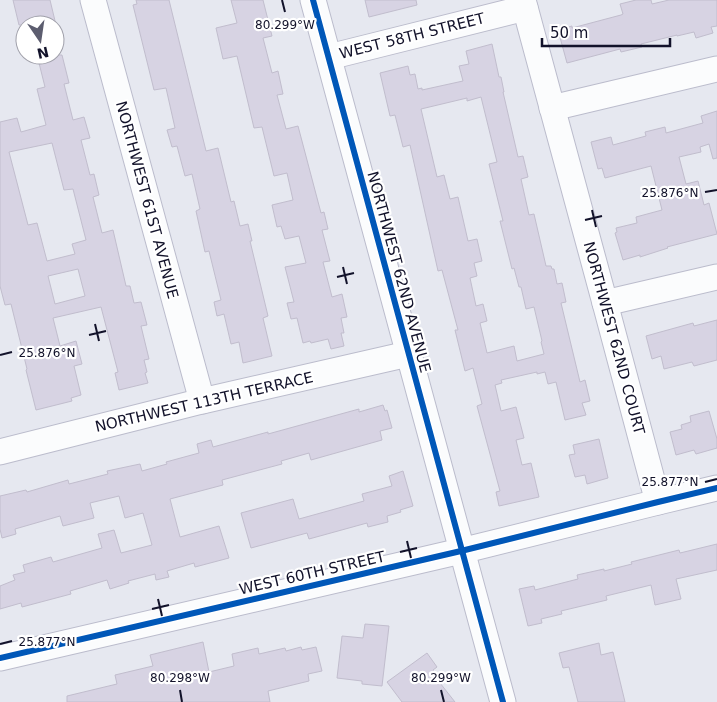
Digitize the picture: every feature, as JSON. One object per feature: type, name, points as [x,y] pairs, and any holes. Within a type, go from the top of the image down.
[{"type":"street","name":"NORTHWEST 61ST AVENUE","points":[[93,0],[202,401]]},
{"type":"street","name":"NORTHWEST 62ND AVENUE","points":[[313,0],[503,702]]},
{"type":"street","name":"WEST 58TH STREET","points":[[329,57],[524,4]]},
{"type":"street","name":"NORTHWEST 62ND COURT","points":[[524,4],[658,502]]},
{"type":"street","points":[[552,108],[717,69]]},
{"type":"street","points":[[605,303],[717,277]]},
{"type":"street","name":"NORTHWEST 113TH TERRACE","points":[[1,448],[408,354]]},
{"type":"street","name":"WEST 60TH STREET","points":[[0,658],[462,551],[717,488]]},
{"type":"building","points":[[13,0],[50,0],[54,15],[17,15]]},
{"type":"building","points":[[136,0],[169,0],[206,151],[218,148],[231,202],[234,201],[240,226],[248,224],[252,241],[250,241],[268,316],[263,318],[272,356],[243,363],[239,342],[231,344],[224,314],[217,316],[214,302],[221,300],[209,251],[205,252],[196,211],[200,209],[192,174],[185,176],[177,146],[172,147],[167,130],[175,128],[166,88],[154,90],[133,5],[137,4]]},
{"type":"building","points":[[231,0],[263,0],[272,36],[263,38],[272,73],[278,71],[283,94],[277,95],[286,129],[298,126],[321,213],[324,212],[328,229],[322,230],[330,261],[323,262],[332,297],[342,294],[347,317],[341,318],[344,333],[341,333],[344,346],[331,349],[328,339],[303,343],[297,318],[291,319],[287,303],[294,302],[285,267],[306,263],[299,236],[285,239],[281,226],[277,227],[272,205],[293,200],[287,173],[274,176],[262,127],[254,128],[237,56],[223,59],[216,28],[237,23]]},
{"type":"building","points":[[365,0],[416,0],[417,5],[369,17]]},
{"type":"building","points":[[636,0],[651,0],[652,4],[669,0],[717,0],[717,26],[711,27],[713,33],[696,38],[694,32],[677,35],[641,44],[642,47],[621,52],[620,49],[567,63],[558,30],[621,15],[623,14],[620,4]]},
{"type":"building","points":[[492,44],[518,157],[523,156],[528,177],[521,179],[529,215],[534,214],[546,266],[551,266],[554,269],[557,284],[562,283],[566,302],[561,303],[580,382],[585,380],[590,401],[582,403],[586,415],[565,420],[556,382],[548,384],[545,372],[501,380],[502,383],[495,385],[501,411],[516,407],[524,438],[516,440],[522,465],[531,463],[539,497],[499,506],[496,492],[500,491],[477,406],[482,404],[473,368],[465,371],[455,330],[458,330],[442,270],[438,271],[410,145],[403,147],[395,115],[390,116],[380,73],[408,66],[410,75],[415,74],[418,89],[422,88],[422,90],[463,81],[459,66],[469,64],[466,51]],"holes":[[[481,97],[497,162],[489,164],[503,221],[500,221],[512,269],[514,268],[519,287],[521,287],[526,309],[534,307],[544,354],[517,361],[514,346],[487,353],[480,323],[487,321],[483,304],[476,306],[470,278],[477,276],[474,263],[482,261],[477,239],[468,241],[458,197],[450,199],[444,175],[437,177],[421,109],[467,98],[467,101]]]},
{"type":"building","points":[[40,65],[64,65],[69,83],[64,84],[73,120],[84,117],[90,138],[81,140],[90,175],[94,174],[99,195],[93,197],[102,233],[113,230],[126,286],[130,286],[134,303],[141,302],[147,325],[141,326],[149,359],[144,360],[148,383],[119,390],[115,373],[118,372],[101,307],[53,318],[60,346],[76,341],[82,364],[74,366],[81,395],[71,398],[72,401],[36,410],[11,304],[5,305],[0,286],[0,122],[17,118],[21,132],[46,125],[37,89],[45,87]],"holes":[[[52,143],[64,190],[73,189],[86,240],[72,244],[75,254],[47,261],[37,223],[28,225],[9,152]],[[78,269],[85,296],[55,304],[48,276]]]},
{"type":"building","points":[[717,111],[717,158],[713,159],[709,144],[700,147],[701,152],[679,157],[686,184],[698,181],[704,205],[709,203],[717,234],[667,247],[640,257],[640,255],[623,260],[615,233],[617,232],[616,228],[637,223],[636,217],[662,210],[651,166],[605,178],[602,168],[598,169],[591,142],[611,137],[613,145],[646,136],[645,132],[665,127],[666,133],[703,123],[701,116]]},
{"type":"building","points":[[717,320],[717,360],[694,366],[692,362],[664,369],[661,356],[652,359],[646,336],[693,323],[694,326]]},
{"type":"building","points":[[383,405],[385,411],[387,410],[392,428],[380,431],[382,440],[311,460],[309,453],[281,461],[282,464],[222,480],[223,485],[170,499],[180,537],[219,526],[229,558],[195,567],[194,563],[167,571],[169,577],[156,580],[155,574],[128,581],[129,583],[110,589],[107,580],[70,591],[71,594],[22,607],[21,603],[0,609],[0,586],[15,580],[13,575],[25,572],[23,565],[51,557],[53,562],[102,548],[98,534],[114,530],[121,553],[152,545],[143,513],[125,518],[119,496],[90,503],[94,518],[63,526],[60,516],[15,529],[16,534],[2,538],[0,529],[0,496],[26,490],[27,492],[68,480],[69,484],[108,474],[107,471],[140,464],[142,471],[199,453],[197,444],[211,440],[213,447],[359,409],[359,412]]},
{"type":"building","points":[[709,411],[717,439],[717,448],[696,454],[694,450],[676,455],[670,432],[682,429],[681,425],[691,422],[690,416]]},
{"type":"building","points":[[599,439],[608,478],[587,484],[585,475],[575,477],[569,455],[575,454],[573,445]]},
{"type":"building","points":[[403,471],[413,506],[387,516],[388,522],[368,527],[367,523],[309,539],[307,533],[251,548],[241,513],[293,499],[299,519],[364,501],[362,494],[392,486],[389,476]]},
{"type":"building","points":[[717,544],[717,570],[676,579],[681,599],[655,605],[651,585],[606,596],[607,600],[561,611],[562,614],[541,619],[542,623],[528,626],[519,589],[534,586],[535,590],[578,579],[577,575],[604,569],[604,571],[679,550],[680,553]]},
{"type":"building","points":[[365,624],[389,626],[382,686],[362,684],[362,681],[337,678],[342,636],[363,638]]},
{"type":"building","points":[[203,642],[209,672],[234,666],[232,654],[258,648],[259,654],[285,648],[286,651],[301,647],[302,650],[316,647],[322,671],[308,674],[309,681],[268,691],[270,702],[67,702],[67,696],[117,684],[115,675],[153,666],[150,655]]},
{"type":"building","points":[[599,643],[601,655],[613,652],[625,702],[578,702],[569,667],[563,668],[559,653]]},
{"type":"building","points":[[427,653],[437,667],[433,670],[441,681],[440,683],[455,702],[402,702],[387,682]]},
{"type":"cycle path","points":[[313,0],[503,702]]},
{"type":"cycle path","points":[[0,658],[461,551],[717,488]]}]
